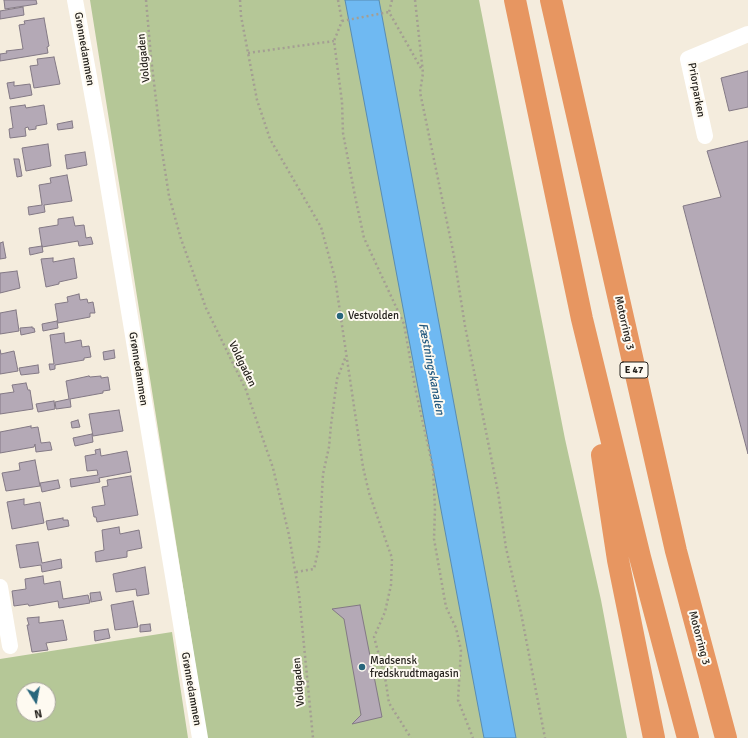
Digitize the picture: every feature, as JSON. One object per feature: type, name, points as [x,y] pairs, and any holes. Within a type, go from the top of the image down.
[{"type":"highway","points":[[514,0],[582,319],[640,557],[688,738]]},
{"type":"highway","name":"Motorring 3","points":[[551,0],[672,536],[726,738]]},
{"type":"highway","points":[[582,319],[618,560],[654,738]]},
{"type":"street","name":"Grønnedammen","points":[[75,0],[100,137],[200,738]]},
{"type":"street","name":"Priorparken","points":[[705,136],[688,59],[748,34]]},
{"type":"street","points":[[0,587],[10,646]]},
{"type":"path","name":"Voldgaden","points":[[146,0],[162,151],[169,196],[181,239],[206,308],[246,390],[273,468],[289,535],[299,594],[313,738]]},
{"type":"path","points":[[240,0],[241,16],[257,100],[270,139],[322,227],[335,278],[363,467],[369,493],[392,558],[391,585],[384,612],[374,637],[386,677],[389,703],[411,738]]},
{"type":"path","points":[[338,0],[342,21],[334,41],[342,102],[343,132],[364,238],[404,324],[415,387],[433,468],[435,508],[434,539],[446,607],[456,628],[461,650],[458,700],[473,738]]},
{"type":"path","points":[[392,0],[388,12],[423,73]]},
{"type":"path","points":[[415,0],[423,73],[420,92],[454,256],[465,326],[498,492],[506,548],[521,613],[545,738]]},
{"type":"path","points":[[342,21],[388,12]]},
{"type":"path","points":[[248,53],[334,41]]},
{"type":"path","points":[[296,572],[314,569],[319,547],[323,474],[329,447],[337,378],[347,356]]},
{"type":"green space","name":"Vestvolden","points":[[90,0],[479,0],[565,439],[601,600],[627,738],[207,738]]},
{"type":"green space","points":[[172,632],[188,738],[0,738],[0,659]]},
{"type":"water","name":"Fæstningskanalen","points":[[345,0],[379,0],[516,738],[484,738]]},
{"type":"building","points":[[4,0],[36,0],[37,4],[5,9]]},
{"type":"building","points":[[23,7],[24,15],[0,19],[0,11]]},
{"type":"building","points":[[44,18],[49,46],[47,47],[48,53],[0,61],[0,54],[7,53],[6,51],[23,49],[19,25],[25,24],[24,21]]},
{"type":"building","points":[[54,57],[60,84],[34,88],[30,66],[38,65],[37,59]]},
{"type":"building","points":[[748,71],[748,107],[729,111],[721,78]]},
{"type":"building","points":[[14,82],[14,86],[30,84],[32,95],[10,99],[7,83]]},
{"type":"building","points":[[25,105],[26,108],[44,105],[47,124],[36,126],[36,129],[29,130],[28,127],[25,128],[26,136],[10,138],[9,129],[13,128],[10,107]]},
{"type":"building","points":[[72,121],[73,128],[58,130],[57,124]]},
{"type":"building","points":[[748,141],[748,454],[683,206],[721,197],[707,151]]},
{"type":"building","points":[[48,144],[51,166],[26,171],[22,148]]},
{"type":"building","points":[[85,152],[87,165],[67,169],[65,155]]},
{"type":"building","points":[[14,159],[19,159],[22,176],[17,177]]},
{"type":"building","points":[[67,175],[72,201],[44,205],[45,212],[29,215],[28,207],[42,205],[39,185],[51,183],[50,178]]},
{"type":"building","points":[[73,217],[75,226],[84,225],[86,238],[91,237],[93,244],[79,246],[78,241],[42,247],[39,228],[58,225],[58,219]]},
{"type":"building","points":[[3,242],[6,258],[0,259],[0,243]]},
{"type":"building","points":[[42,246],[43,252],[30,255],[29,248]]},
{"type":"building","points":[[53,258],[53,262],[74,258],[77,278],[46,287],[41,259]]},
{"type":"building","points":[[17,271],[20,288],[0,293],[0,273]]},
{"type":"building","points":[[79,294],[80,300],[87,299],[88,303],[93,302],[95,313],[90,313],[90,317],[58,323],[55,304],[68,302],[67,297]]},
{"type":"building","points":[[16,310],[19,331],[0,334],[0,313]]},
{"type":"building","points":[[57,321],[58,328],[43,331],[42,324]]},
{"type":"building","points":[[20,328],[34,328],[35,332],[21,335]]},
{"type":"building","points":[[64,333],[65,343],[81,340],[82,347],[89,346],[91,357],[84,358],[84,360],[55,365],[55,369],[50,370],[49,364],[54,364],[50,335]]},
{"type":"building","points":[[0,350],[1,354],[14,351],[18,371],[0,374]]},
{"type":"building","points":[[114,350],[115,358],[104,360],[103,352]]},
{"type":"building","points":[[38,365],[39,373],[21,375],[19,368]]},
{"type":"building","points":[[89,376],[101,376],[101,378],[108,377],[110,390],[103,391],[103,393],[70,399],[71,407],[56,409],[55,402],[69,399],[66,381]]},
{"type":"building","points":[[26,383],[28,390],[30,390],[33,409],[0,414],[0,394],[14,392],[12,385]]},
{"type":"building","points":[[54,401],[55,409],[38,412],[36,404]]},
{"type":"building","points":[[119,410],[123,431],[93,436],[89,414]]},
{"type":"building","points":[[78,420],[80,427],[72,428],[71,422]]},
{"type":"building","points":[[31,426],[31,428],[38,427],[41,443],[50,442],[52,450],[36,452],[35,444],[34,447],[0,453],[0,432]]},
{"type":"building","points":[[92,434],[93,442],[75,446],[73,438]]},
{"type":"building","points":[[100,449],[101,456],[127,451],[131,472],[99,478],[100,482],[71,487],[70,479],[98,475],[97,470],[87,471],[85,456],[96,454],[95,450]]},
{"type":"building","points":[[35,460],[40,486],[6,491],[2,473],[20,470],[19,463]]},
{"type":"building","points":[[131,476],[138,515],[97,522],[96,517],[94,517],[92,507],[105,505],[102,487],[108,486],[107,480]]},
{"type":"building","points":[[58,480],[60,488],[42,492],[40,483]]},
{"type":"building","points":[[24,499],[24,505],[40,502],[44,523],[12,529],[7,502]]},
{"type":"building","points":[[63,518],[63,520],[68,520],[69,526],[48,530],[46,521]]},
{"type":"building","points":[[119,527],[120,534],[139,530],[142,548],[127,551],[127,557],[96,562],[95,552],[104,550],[102,530]]},
{"type":"building","points":[[38,542],[42,563],[61,559],[62,568],[42,572],[41,565],[20,568],[16,545]]},
{"type":"building","points":[[145,567],[149,594],[137,596],[136,589],[116,592],[113,574]]},
{"type":"building","points":[[43,576],[44,584],[60,581],[63,599],[88,595],[90,603],[59,608],[58,601],[29,606],[28,604],[14,606],[12,591],[26,589],[25,579]]},
{"type":"building","points":[[100,592],[102,600],[91,602],[90,593]]},
{"type":"building","points":[[133,601],[138,627],[115,630],[111,605]]},
{"type":"building","name":"Madsensk fredskrudtmagasin","points":[[360,605],[382,717],[352,724],[361,715],[344,619],[332,609]]},
{"type":"building","points":[[39,617],[39,623],[63,620],[67,640],[46,643],[48,650],[32,652],[27,618]]},
{"type":"building","points":[[150,624],[151,631],[140,632],[140,625]]},
{"type":"building","points":[[108,629],[110,638],[95,641],[94,631]]},
{"type":"place","name":"Vestvolden","points":[[340,316]]},
{"type":"place","name":"Madsensk fredskrudtmagasin","points":[[362,667]]}]
